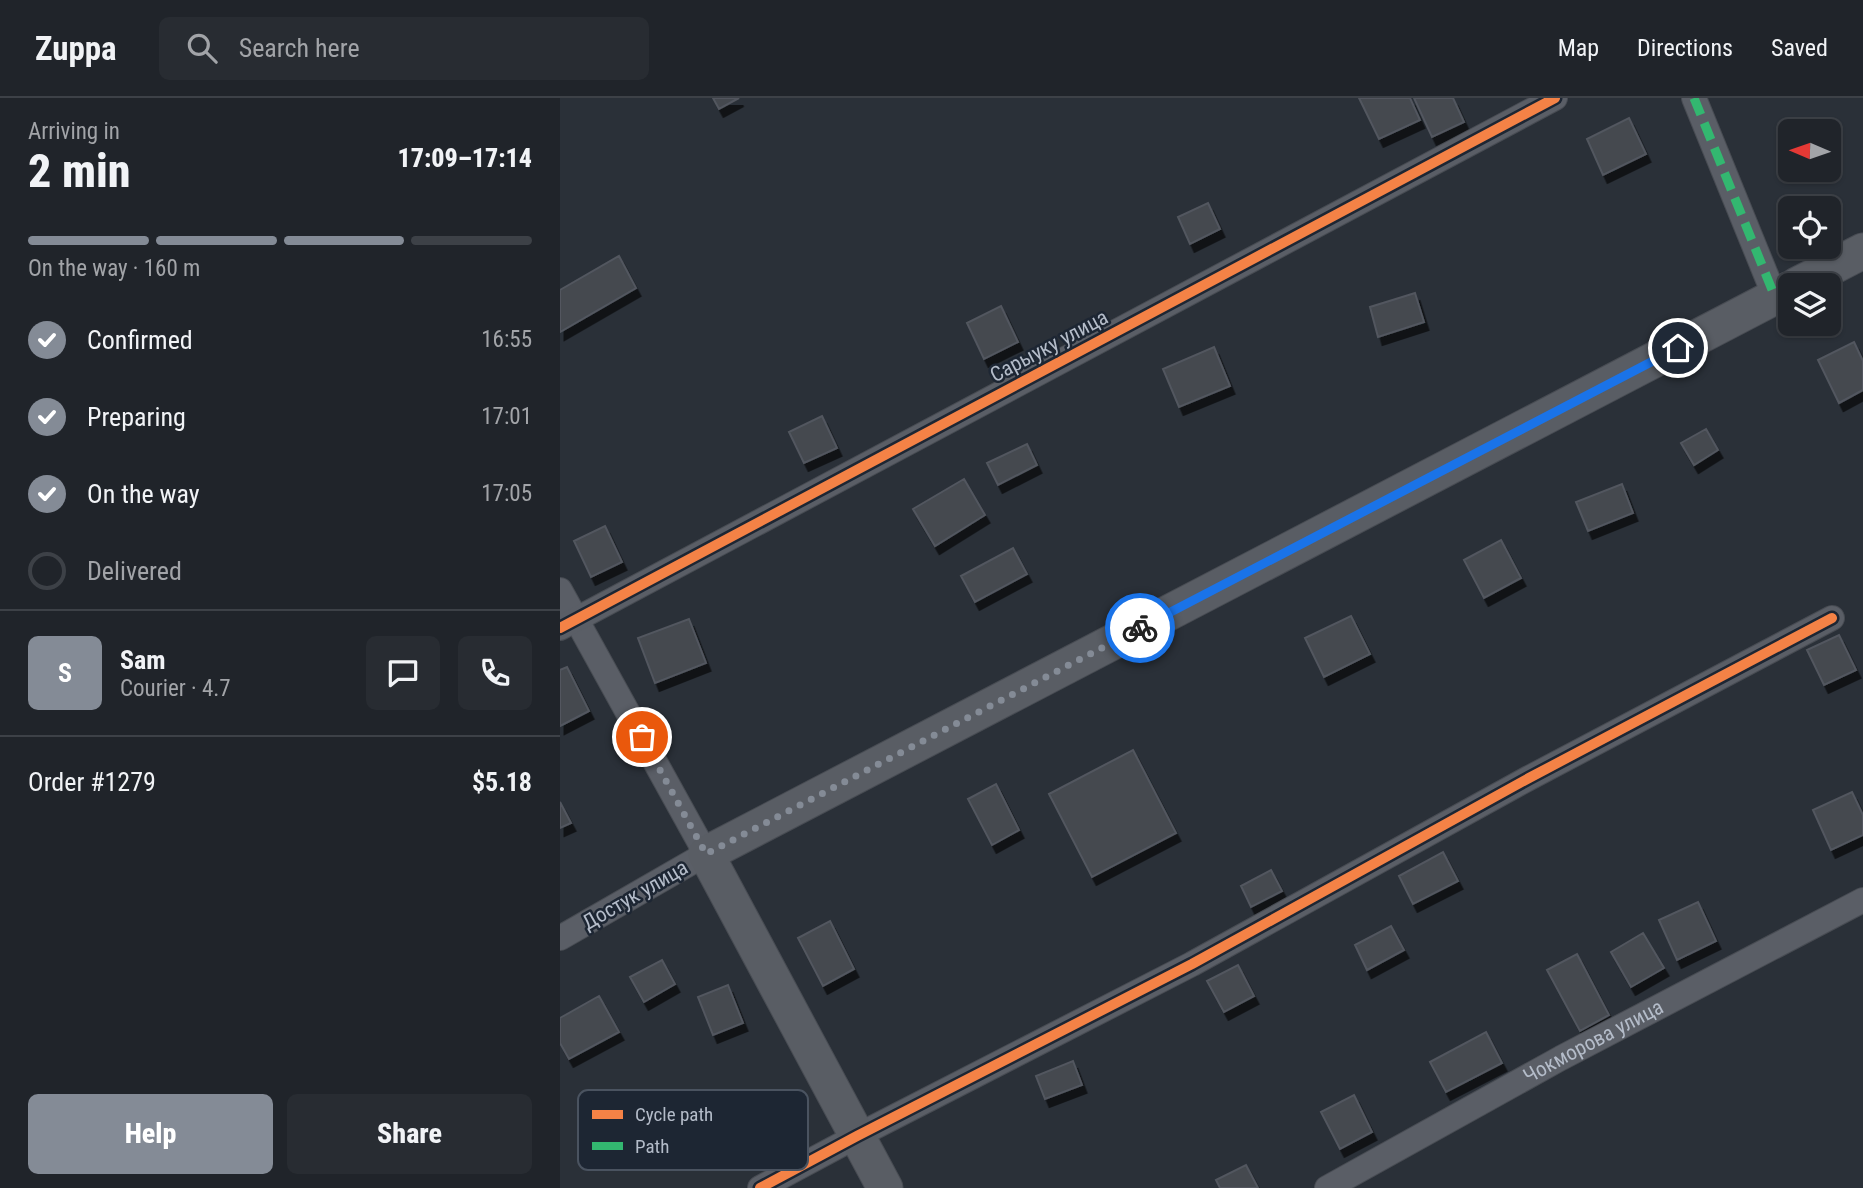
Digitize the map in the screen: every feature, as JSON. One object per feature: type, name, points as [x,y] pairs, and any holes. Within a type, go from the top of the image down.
[{"type":"main road","name":"Достук улица","points":[[1821,273],[1863,251]]},
{"type":"main road","name":"Достук улица","points":[[706,854],[1778,295]]},
{"type":"main road","points":[[706,854],[885,1188]]},
{"type":"street","name":"Сарыуку улица","points":[[568,624],[1555,98]]},
{"type":"street","points":[[1694,98],[1780,273]]},
{"type":"street","points":[[560,590],[568,624],[706,854]]},
{"type":"street","points":[[808,1162],[1192,964],[1529,778],[1832,618]]},
{"type":"street","name":"Достук улица","points":[[560,938],[706,854]]},
{"type":"street","name":"Чокморова улица","points":[[1327,1188],[1561,1058],[1863,900]]},
{"type":"street","points":[[760,1188],[794,1170]]},
{"type":"building","points":[[713,98],[739,98],[719,109]]},
{"type":"building","points":[[1359,98],[1410,98],[1420,120],[1379,139]]},
{"type":"building","points":[[1414,98],[1453,98],[1464,122],[1432,137]]},
{"type":"building","points":[[1629,118],[1646,154],[1603,175],[1587,139]]},
{"type":"building","points":[[1208,203],[1220,229],[1190,244],[1178,217]]},
{"type":"building","points":[[619,256],[636,288],[560,332],[560,290]]},
{"type":"building","points":[[1415,293],[1424,322],[1378,337],[1370,307]]},
{"type":"building","points":[[1001,306],[1018,342],[984,359],[967,323]]},
{"type":"building","points":[[1854,342],[1863,361],[1863,390],[1839,403],[1818,360]]},
{"type":"building","points":[[1214,347],[1230,386],[1179,407],[1163,369]]},
{"type":"building","points":[[822,416],[837,448],[804,463],[789,432]]},
{"type":"building","points":[[1706,429],[1718,450],[1694,465],[1681,443]]},
{"type":"building","points":[[1027,444],[1037,465],[998,485],[987,463]]},
{"type":"building","points":[[964,479],[985,515],[935,546],[913,509]]},
{"type":"building","points":[[1622,484],[1633,513],[1588,531],[1576,502]]},
{"type":"building","points":[[605,526],[622,562],[591,577],[574,541]]},
{"type":"building","points":[[1501,540],[1521,578],[1484,598],[1464,560]]},
{"type":"building","points":[[1013,548],[1027,574],[975,602],[961,576]]},
{"type":"building","points":[[1351,616],[1370,654],[1324,677],[1305,638]]},
{"type":"building","points":[[689,619],[706,663],[655,683],[638,638]]},
{"type":"building","points":[[1839,635],[1856,670],[1824,685],[1807,650]]},
{"type":"building","points":[[567,667],[589,711],[560,726],[560,670]]},
{"type":"building","points":[[1133,750],[1176,833],[1092,877],[1049,794]]},
{"type":"building","points":[[996,784],[1019,830],[992,845],[968,799]]},
{"type":"building","points":[[1852,792],[1863,815],[1863,835],[1831,850],[1813,810]]},
{"type":"building","points":[[560,802],[571,823],[560,828]]},
{"type":"building","points":[[1443,852],[1458,881],[1413,904],[1399,876]]},
{"type":"building","points":[[1271,870],[1282,891],[1251,907],[1241,886]]},
{"type":"building","points":[[1698,902],[1716,941],[1677,960],[1659,920]]},
{"type":"building","points":[[830,921],[854,969],[823,986],[798,938]]},
{"type":"building","points":[[1391,926],[1404,950],[1367,970],[1355,945]]},
{"type":"building","points":[[1643,933],[1664,968],[1631,987],[1611,952]]},
{"type":"building","points":[[1577,954],[1609,1015],[1580,1031],[1547,970]]},
{"type":"building","points":[[662,960],[675,984],[644,1002],[630,977]]},
{"type":"building","points":[[1238,965],[1254,996],[1224,1012],[1207,981]]},
{"type":"building","points":[[728,985],[743,1023],[713,1035],[698,997]]},
{"type":"building","points":[[599,996],[619,1032],[569,1059],[560,1043],[560,1018]]},
{"type":"building","points":[[1486,1032],[1502,1063],[1446,1092],[1430,1062]]},
{"type":"building","points":[[1073,1061],[1082,1085],[1045,1099],[1036,1076]]},
{"type":"building","points":[[1354,1095],[1372,1132],[1340,1149],[1321,1112]]},
{"type":"building","points":[[1246,1165],[1258,1188],[1220,1188],[1216,1180]]},
{"type":"marked path","points":[[1694,98],[1775,297]]},
{"type":"cycle path","points":[[560,628],[1555,98]]},
{"type":"cycle path","points":[[808,1162],[1192,964],[1529,778],[1832,618]]},
{"type":"cycle path","points":[[760,1188],[794,1170]]},
{"type":"way so far","points":[[642,737],[706,854],[1140,628]]},
{"type":"route","points":[[1140,628],[1678,348]]}]
